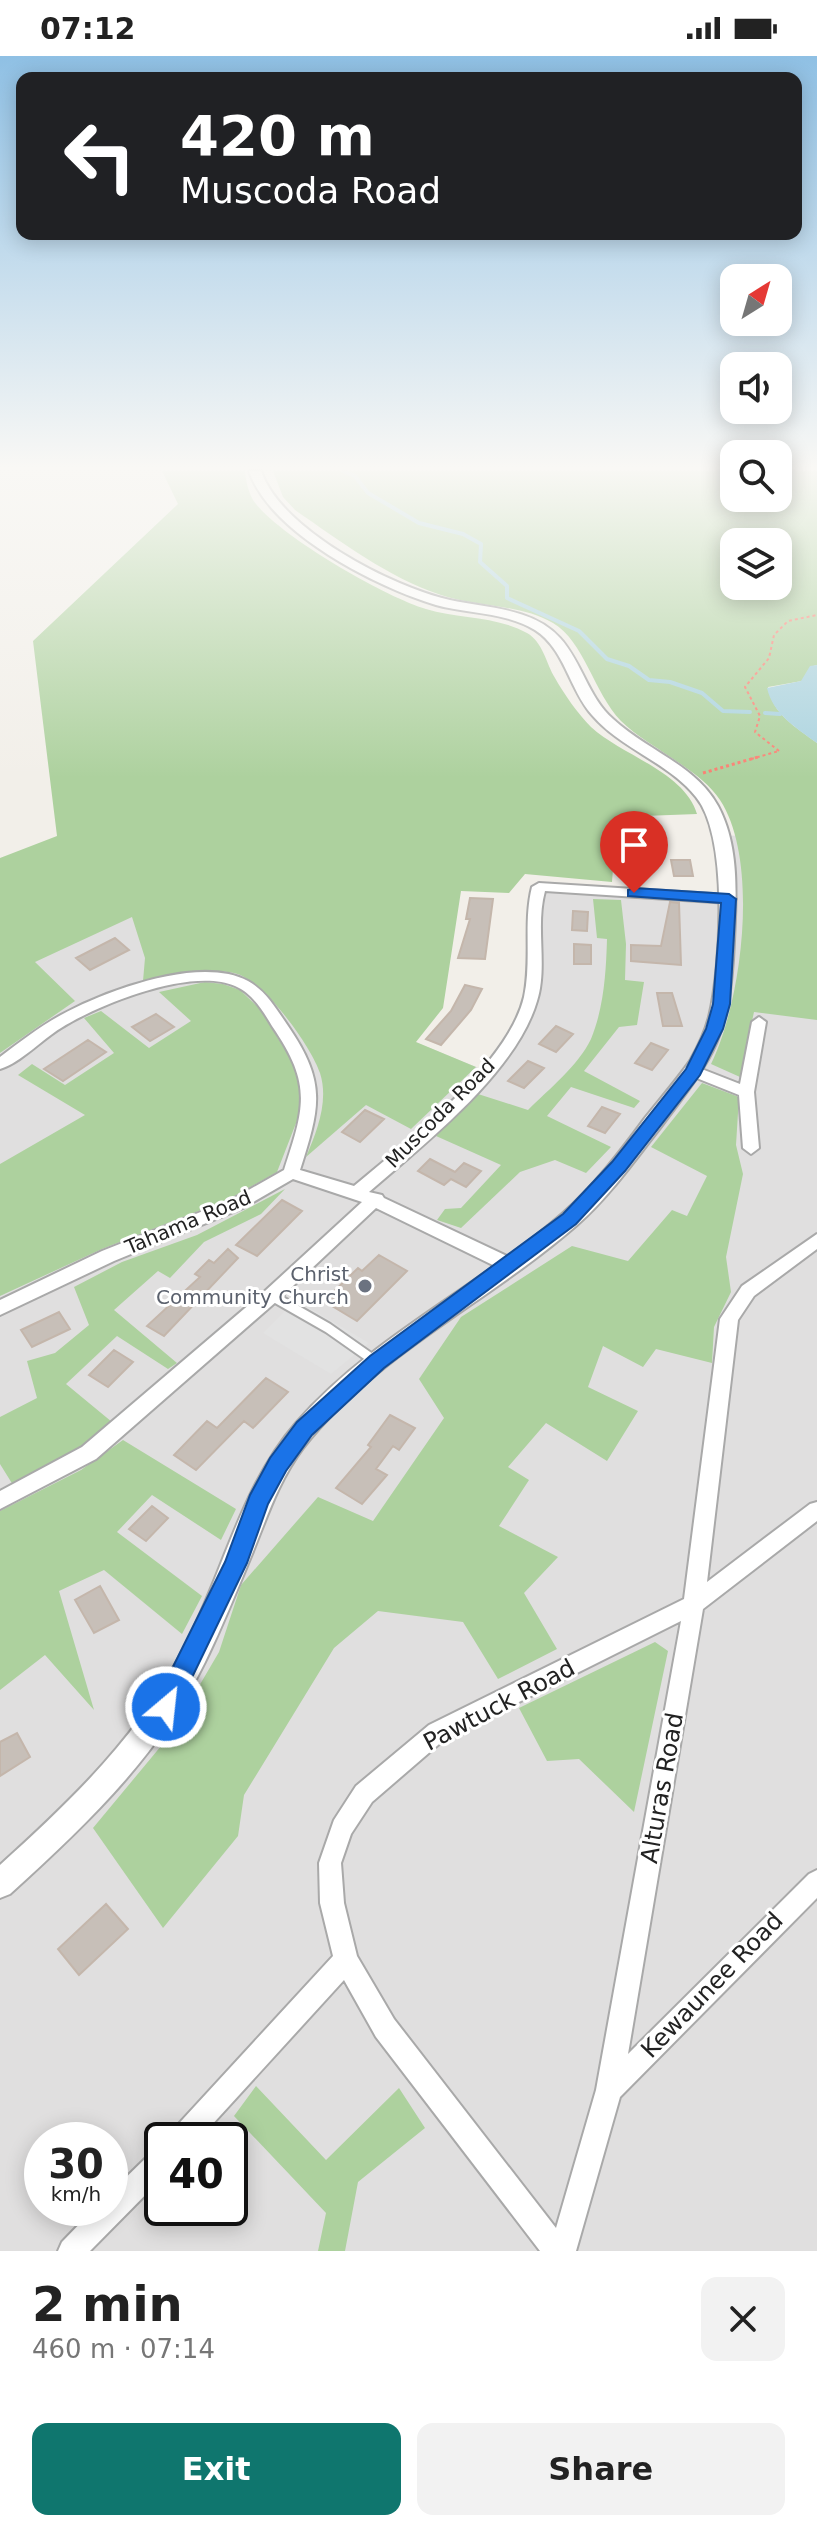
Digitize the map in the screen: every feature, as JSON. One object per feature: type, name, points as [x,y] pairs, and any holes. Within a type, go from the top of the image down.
[{"type":"street","points":[[0,1884],[115,1772],[166,1707],[236,1563],[258,1502],[278,1465],[305,1429],[377,1362],[570,1219],[618,1167],[694,1071],[715,1029],[721,1004],[729,899],[715,816],[704,796],[598,713],[574,679],[553,638],[540,628],[519,619],[417,595],[376,573]]},
{"type":"street","name":"Muscoda Road","points":[[0,1501],[89,1453],[271,1296],[486,1071],[510,1040],[529,1003],[534,903],[539,887],[729,899]]},
{"type":"street","points":[[0,1064],[66,1018],[126,993],[195,978],[231,978],[260,999],[288,1035],[310,1077],[309,1118],[291,1173],[367,1196],[507,1264]]},
{"type":"street","points":[[751,1148],[746,1092],[759,1022]]},
{"type":"street","points":[[694,1071],[746,1092]]},
{"type":"street","name":"Tahama Road","points":[[0,1308],[108,1256],[237,1204],[291,1173]]},
{"type":"street","name":"Alturas Road","points":[[563,2251],[609,2090],[694,1604],[729,1319],[748,1291],[817,1240]]},
{"type":"street","name":"Pawtuck Road","points":[[557,2251],[385,2028],[346,1960],[332,1903],[330,1863],[342,1828],[364,1794],[437,1732],[694,1604],[817,1510]]},
{"type":"street","name":"Kewaunee Road","points":[[609,2090],[793,1902],[817,1882]]},
{"type":"street","points":[[198,2122],[346,1960]]},
{"type":"street","points":[[71,2251],[144,2178]]},
{"type":"lane","points":[[271,1296],[328,1328],[377,1362]]},
{"type":"path","points":[[684,778],[779,751],[755,732],[760,716],[745,687],[760,673],[775,649],[774,635],[788,621],[817,615]]},
{"type":"shaded area","points":[[817,833],[817,2251],[0,2251],[0,888],[102,845],[415,1042],[486,1071],[529,1003],[539,887],[728,899],[721,836]]},
{"type":"shaded area","points":[[296,1300],[369,1343],[331,1374],[263,1333]]},
{"type":"green space","points":[[105,573],[352,573],[426,609],[503,623],[527,633],[537,642],[559,684],[586,722],[604,737],[666,775],[690,799],[697,814],[617,817],[612,882],[525,874],[509,893],[461,891],[443,1008],[416,1042],[476,1067],[411,1129],[366,1105],[306,1157],[320,1116],[323,1094],[315,1061],[296,1031],[272,1000],[246,978],[234,973],[211,971],[143,981],[145,958],[132,917],[35,962],[75,1001],[0,1053],[0,858],[57,836],[33,641]]},
{"type":"green space","points":[[393,573],[720,573],[720,600],[792,600],[792,573],[817,573],[817,665],[810,667],[802,681],[768,687],[780,713],[817,743],[817,1020],[754,1012],[740,1077],[711,1064],[731,1005],[742,931],[740,858],[732,826],[720,800],[687,768],[621,721],[603,696],[573,642],[553,623],[527,612],[469,602],[422,588]]},
{"type":"green space","points":[[593,899],[621,900],[626,944],[625,980],[644,982],[637,1025],[619,1027],[584,1071],[640,1101],[634,1108],[571,1087],[547,1116],[611,1147],[586,1173],[555,1160],[520,1172],[461,1228],[437,1220],[445,1209],[461,1208],[501,1165],[436,1136],[478,1094],[528,1110],[571,1068],[591,1039],[602,1002],[607,939],[597,938]]},
{"type":"green space","points":[[205,982],[240,990],[260,1009],[302,1077],[300,1113],[277,1172],[229,1199],[102,1249],[0,1296],[0,1164],[85,1115],[18,1075],[32,1064],[65,1085],[114,1053],[84,1018],[101,1011],[149,1048],[191,1021],[159,992]]},
{"type":"green space","points":[[702,1083],[739,1097],[736,1145],[743,1174],[726,1257],[731,1292],[714,1327],[712,1363],[656,1349],[643,1367],[603,1346],[588,1387],[638,1411],[607,1461],[546,1423],[508,1467],[529,1480],[499,1526],[558,1557],[524,1593],[557,1649],[498,1679],[463,1622],[378,1611],[334,1648],[244,1795],[238,1836],[163,1928],[93,1828],[171,1734],[219,1652],[241,1585],[318,1497],[373,1521],[444,1418],[419,1379],[461,1317],[572,1246],[628,1261],[672,1210],[687,1216],[707,1176],[651,1147]]},
{"type":"green space","points":[[285,1189],[261,1214],[204,1242],[170,1278],[158,1271],[114,1310],[177,1363],[168,1369],[117,1336],[66,1384],[112,1422],[83,1446],[13,1485],[0,1464],[0,1417],[37,1398],[27,1361],[55,1353],[89,1325],[74,1287],[122,1262],[197,1235]]},
{"type":"green space","points":[[123,1440],[236,1509],[221,1540],[152,1495],[117,1532],[202,1596],[182,1634],[104,1570],[59,1591],[94,1710],[45,1655],[0,1690],[0,1511],[81,1470]]},
{"type":"green space","points":[[655,1642],[668,1651],[634,1812],[579,1759],[547,1761],[519,1708]]},
{"type":"green space","points":[[256,2086],[326,2160],[399,2088],[425,2128],[358,2182],[345,2251],[318,2251],[326,2213],[248,2131],[248,2122],[240,2122],[234,2116]]},
{"type":"water","points":[[817,665],[817,743],[780,713],[767,688],[801,681],[810,666]]},
{"type":"building","points":[[626,823],[653,823],[657,840],[629,840]]},
{"type":"building","points":[[671,860],[690,860],[693,876],[674,876]]},
{"type":"building","points":[[470,898],[493,899],[485,959],[458,958],[470,919],[466,919]]},
{"type":"building","points":[[670,902],[679,903],[681,965],[631,961],[631,945],[661,946]]},
{"type":"building","points":[[573,911],[588,912],[587,931],[572,930]]},
{"type":"building","points":[[115,938],[129,950],[90,970],[76,958]]},
{"type":"building","points":[[574,944],[591,945],[591,964],[574,964]]},
{"type":"building","points":[[465,985],[482,989],[471,1010],[441,1045],[426,1039],[451,1011]]},
{"type":"building","points":[[657,993],[672,993],[682,1026],[663,1026]]},
{"type":"building","points":[[156,1014],[174,1027],[150,1041],[132,1027]]},
{"type":"building","points":[[556,1026],[573,1034],[556,1052],[539,1044]]},
{"type":"building","points":[[88,1040],[106,1052],[63,1081],[44,1069]]},
{"type":"building","points":[[651,1043],[668,1050],[652,1070],[635,1063]]},
{"type":"building","points":[[528,1061],[544,1068],[524,1088],[508,1081]]},
{"type":"building","points":[[602,1107],[620,1114],[605,1133],[588,1126]]},
{"type":"building","points":[[365,1110],[384,1119],[360,1142],[342,1132]]},
{"type":"building","points":[[430,1159],[455,1172],[464,1163],[481,1171],[466,1187],[451,1179],[444,1185],[418,1171]]},
{"type":"building","points":[[282,1200],[302,1211],[257,1256],[236,1245]]},
{"type":"building","points":[[228,1249],[238,1258],[164,1336],[147,1326],[200,1277],[195,1274],[209,1260],[214,1263]]},
{"type":"building","name":"Christ Community Church","points":[[379,1255],[407,1271],[357,1321],[324,1301],[358,1268],[362,1271]]},
{"type":"building","points":[[59,1312],[70,1329],[32,1347],[21,1330]]},
{"type":"building","points":[[114,1350],[133,1362],[108,1387],[89,1375]]},
{"type":"building","points":[[266,1378],[288,1392],[253,1428],[244,1421],[196,1470],[174,1455],[207,1421],[217,1428]]},
{"type":"building","points":[[390,1415],[415,1428],[399,1450],[393,1446],[376,1469],[387,1475],[362,1504],[336,1488],[371,1447],[368,1445]]},
{"type":"building","points":[[152,1506],[168,1518],[146,1541],[129,1529]]},
{"type":"building","points":[[100,1586],[119,1620],[94,1633],[75,1600]]},
{"type":"building","points":[[17,1733],[30,1757],[0,1776],[0,1742]]},
{"type":"building","points":[[106,1904],[128,1929],[79,1975],[58,1949]]},
{"type":"waterway","points":[[493,573],[507,586],[507,598],[579,631],[607,659],[629,666],[649,680],[670,682],[702,693],[723,711],[750,712]]},
{"type":"waterway","points":[[765,713],[780,714]]},
{"type":"place","name":"Christ Community Church","points":[[365,1286]]},
{"type":"route","points":[[166,1707],[236,1563],[258,1502],[278,1465],[305,1429],[340,1393],[377,1362],[570,1219],[618,1167],[694,1071],[715,1029],[721,1004],[729,899],[634,893]]}]
